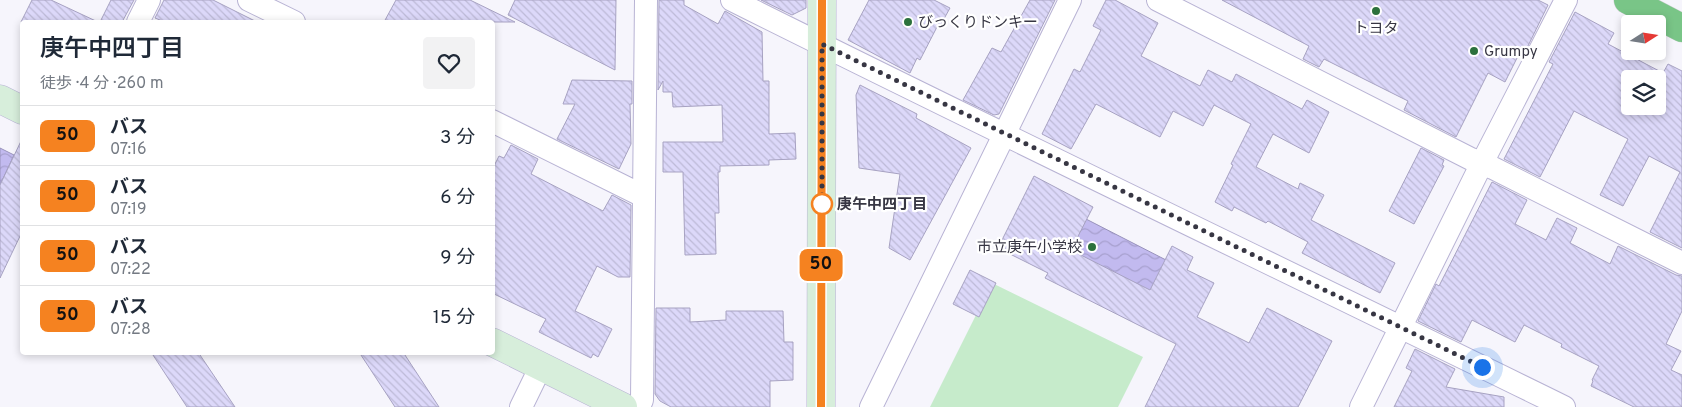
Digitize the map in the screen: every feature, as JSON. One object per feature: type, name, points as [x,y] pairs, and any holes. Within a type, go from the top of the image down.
[{"type":"highway","points":[[1628,0],[1682,28]]},
{"type":"street","points":[[139,20],[149,0]]},
{"type":"street","points":[[249,0],[290,20]]},
{"type":"street","points":[[639,407],[642,400],[646,0]]},
{"type":"street","points":[[732,0],[1564,407]]},
{"type":"street","points":[[821,407],[822,0]]},
{"type":"street","points":[[871,407],[1070,0]]},
{"type":"street","points":[[1158,0],[1682,263]]},
{"type":"street","points":[[1360,407],[1566,0]]},
{"type":"street","points":[[0,99],[20,109]]},
{"type":"street","points":[[495,122],[643,196]]},
{"type":"street","points":[[495,343],[622,407]]},
{"type":"street","points":[[521,407],[541,366]]},
{"type":"green space","points":[[992,283],[1143,357],[1118,407],[930,407]]},
{"type":"water","points":[[0,148],[14,155],[0,185]]},
{"type":"water","points":[[1086,219],[1166,260],[1144,304],[1071,250]]},
{"type":"building","points":[[32,0],[51,0],[94,20],[22,20]]},
{"type":"building","points":[[111,0],[134,0],[123,20],[101,20]]},
{"type":"building","points":[[164,0],[213,0],[253,20],[160,20],[155,18]]},
{"type":"building","points":[[396,0],[470,0],[515,22],[495,22],[495,20],[385,20]]},
{"type":"building","points":[[515,0],[616,0],[615,70],[508,15]]},
{"type":"building","points":[[659,0],[684,0],[684,5],[718,24],[725,11],[762,32],[763,81],[769,81],[769,134],[795,133],[796,159],[769,160],[769,165],[720,166],[720,172],[718,172],[719,213],[715,213],[716,254],[685,255],[683,172],[663,172],[663,142],[723,142],[722,105],[673,107],[672,92],[663,92],[663,81],[658,90]]},
{"type":"building","points":[[761,0],[806,0],[806,8],[792,15]]},
{"type":"building","points":[[869,0],[934,0],[950,8],[940,26],[938,25],[920,60],[917,58],[910,73],[848,40]]},
{"type":"building","points":[[1030,0],[1055,0],[999,114],[994,115],[963,100],[992,48],[1001,52]]},
{"type":"building","points":[[1106,0],[1115,0],[1158,23],[1141,56],[1200,86],[1208,70],[1232,82],[1236,74],[1302,109],[1307,100],[1329,112],[1309,153],[1273,134],[1256,167],[1298,189],[1300,183],[1324,195],[1311,220],[1395,263],[1380,293],[1302,253],[1308,242],[1268,221],[1266,223],[1234,207],[1232,211],[1215,202],[1251,124],[1214,105],[1203,126],[1173,111],[1160,137],[1096,104],[1071,149],[1042,134],[1074,69],[1080,72],[1101,30],[1093,26]]},
{"type":"building","points":[[1222,0],[1538,0],[1548,5],[1526,50],[1522,48],[1505,82],[1488,73],[1456,137],[1404,110],[1408,101],[1324,59],[1319,67],[1303,59],[1309,46]]},
{"type":"building","points":[[1575,12],[1614,33],[1608,44],[1621,51],[1621,60],[1638,60],[1657,70],[1621,70],[1621,115],[1666,115],[1665,70],[1668,64],[1682,71],[1682,248],[1650,232],[1680,172],[1649,156],[1623,206],[1600,195],[1628,139],[1574,111],[1540,177],[1504,159],[1553,64],[1549,62]]},
{"type":"building","points":[[572,80],[632,81],[632,104],[630,104],[631,144],[619,169],[557,139],[575,104],[563,104]]},
{"type":"building","points":[[860,85],[917,114],[916,118],[971,148],[910,260],[889,248],[900,174],[859,168],[856,95]]},
{"type":"building","points":[[20,143],[20,236],[0,278],[0,185]]},
{"type":"building","points":[[511,145],[538,159],[531,174],[603,211],[612,195],[631,205],[630,277],[618,277],[597,266],[575,311],[612,329],[598,357],[593,354],[591,358],[539,332],[546,319],[495,294],[495,164],[499,156],[504,158]]},
{"type":"building","points":[[1421,148],[1444,160],[1442,165],[1444,166],[1414,224],[1389,211]]},
{"type":"building","points":[[1034,176],[1093,207],[1071,250],[1150,290],[1172,246],[1193,257],[1187,270],[1214,283],[1197,317],[1249,343],[1267,308],[1332,341],[1298,407],[1145,407],[1176,344],[1045,278],[1048,273],[998,248]]},
{"type":"building","points":[[1492,182],[1527,200],[1515,224],[1546,240],[1557,218],[1577,228],[1570,243],[1610,264],[1618,246],[1676,275],[1682,276],[1682,311],[1666,344],[1681,351],[1671,370],[1682,375],[1682,407],[1634,407],[1591,386],[1599,366],[1561,347],[1562,344],[1524,325],[1515,342],[1472,320],[1461,342],[1418,321],[1436,284],[1439,286]]},
{"type":"building","points":[[970,270],[996,283],[979,317],[953,304]]},
{"type":"building","points":[[656,308],[690,308],[690,322],[726,320],[726,311],[783,311],[784,342],[793,342],[793,380],[770,381],[770,407],[671,407],[660,401],[655,394]]},
{"type":"building","points":[[1415,349],[1455,369],[1446,387],[1504,397],[1504,407],[1394,407],[1412,371],[1406,368]]},
{"type":"building","points":[[153,355],[200,355],[235,407],[187,407]]},
{"type":"building","points":[[361,355],[405,355],[439,407],[395,407]]},
{"type":"bus line","name":"50","points":[[821,407],[822,0]]},
{"type":"place","name":"トヨタ","points":[[1376,11]]},
{"type":"place","name":"びっくりドンキー","points":[[908,22]]},
{"type":"place","name":"Grumpy","points":[[1474,51]]},
{"type":"place","name":"庚午中四丁目","points":[[822,204]]},
{"type":"place","name":"市立庚午小学校","points":[[1092,247]]},
{"type":"route","points":[[822,204],[822,44],[1482,367]]}]
